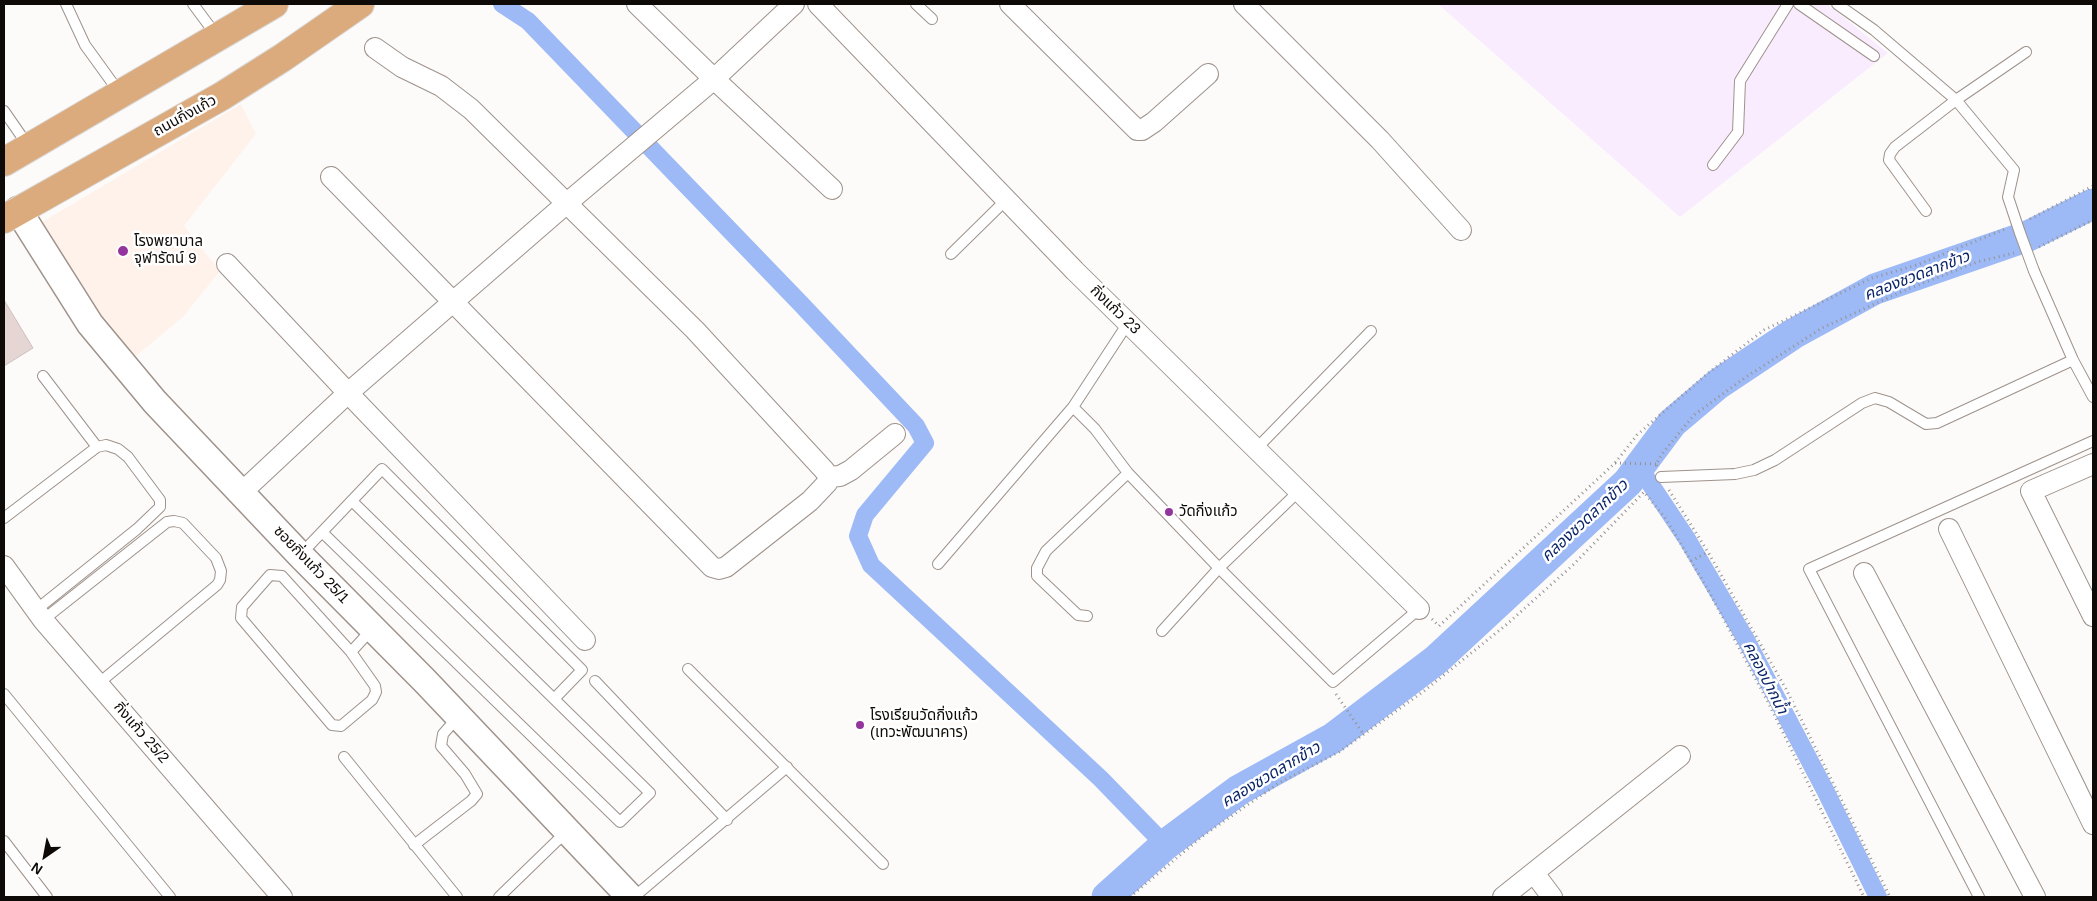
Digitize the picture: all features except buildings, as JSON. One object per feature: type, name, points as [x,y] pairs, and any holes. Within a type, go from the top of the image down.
[{"type":"main road","points":[[4,162],[274,4]]},
{"type":"main road","name":"ถนนกิ่งแก้ว","points":[[11,214],[222,96],[282,58],[360,4]]},
{"type":"street","points":[[637,4],[832,190]]},
{"type":"street","points":[[241,493],[348,393],[566,203],[714,79],[794,4]]},
{"type":"street","name":"กิ่งแก้ว 23","points":[[818,4],[1006,200],[1128,323],[1420,608]]},
{"type":"street","points":[[1010,4],[1137,130],[1142,130],[1154,122],[1208,74]]},
{"type":"street","points":[[1244,4],[1380,140],[1461,230]]},
{"type":"street","points":[[375,48],[402,67],[441,86],[471,109],[694,330],[829,477]]},
{"type":"street","points":[[331,177],[712,567],[719,569],[726,567],[810,501],[827,483],[829,477]]},
{"type":"street","name":"ซอยกิ่งแก้ว 25/1","points":[[11,214],[90,324],[155,402],[300,555],[373,628],[567,832],[632,897]]},
{"type":"street","points":[[227,264],[585,640]]},
{"type":"street","points":[[829,477],[840,476],[851,470],[894,434]]},
{"type":"street","points":[[2093,464],[2031,491],[2087,588],[2093,616]]},
{"type":"street","points":[[1949,529],[2093,824]]},
{"type":"street","name":"กิ่งแก้ว 25/2","points":[[4,566],[40,615],[282,897]]},
{"type":"street","points":[[1864,573],[2035,897]]},
{"type":"street","points":[[1503,897],[1680,756]]},
{"type":"street","points":[[1534,873],[1552,897]]},
{"type":"lane","points":[[66,4],[85,45],[120,93]]},
{"type":"lane","points":[[193,4],[218,38]]},
{"type":"lane","points":[[916,4],[932,20]]},
{"type":"lane","points":[[1713,165],[1738,132],[1740,81],[1788,4]]},
{"type":"lane","points":[[1799,4],[1874,56]]},
{"type":"lane","points":[[1838,4],[1882,36],[1956,100],[2014,170],[2008,197],[2018,229],[2034,271],[2073,360],[2093,397]]},
{"type":"lane","points":[[1926,211],[1888,160],[1890,154],[1895,147],[1956,100],[2026,52]]},
{"type":"lane","points":[[4,111],[29,147]]},
{"type":"lane","points":[[951,254],[1006,200]]},
{"type":"lane","points":[[938,564],[1073,407],[1128,323]]},
{"type":"lane","points":[[1256,449],[1371,332]]},
{"type":"lane","points":[[1661,477],[1735,474],[1754,470],[1775,460],[1862,403],[1875,398],[1889,402],[1926,424],[1937,423],[2073,360]]},
{"type":"lane","points":[[43,376],[96,448]]},
{"type":"lane","points":[[1073,407],[1095,429],[1128,473],[1219,568],[1333,682],[1420,608]]},
{"type":"lane","points":[[1978,897],[1809,569],[2093,441]]},
{"type":"lane","points":[[4,518],[96,448],[106,445],[118,449],[128,457],[160,500],[160,507],[40,615]]},
{"type":"lane","points":[[300,555],[382,469],[582,670],[554,699]]},
{"type":"lane","points":[[1087,616],[1078,615],[1037,576],[1036,568],[1046,552],[1128,473]]},
{"type":"lane","points":[[1162,631],[1219,568],[1299,490]]},
{"type":"lane","points":[[322,532],[620,822],[650,793],[352,501]]},
{"type":"lane","points":[[40,615],[167,522],[174,520],[182,524],[216,558],[220,566],[221,576],[212,589],[98,683]]},
{"type":"lane","points":[[270,575],[282,576],[351,652],[376,686],[376,692],[372,700],[342,726],[332,725],[246,625],[242,618],[242,607],[270,575]]},
{"type":"lane","points":[[351,652],[373,628]]},
{"type":"lane","points":[[688,669],[883,864]]},
{"type":"lane","points":[[595,681],[727,820]]},
{"type":"lane","points":[[4,694],[170,897]]},
{"type":"lane","points":[[414,846],[477,794],[464,774],[441,746],[443,734],[458,717]]},
{"type":"lane","points":[[344,757],[456,897]]},
{"type":"lane","points":[[632,897],[727,820],[787,767]]},
{"type":"lane","points":[[499,897],[567,832]]},
{"type":"lane","points":[[4,841],[47,897]]},
{"type":"path","points":[[1420,608],[1439,626],[1615,463],[1637,435],[1707,374],[1764,330],[1872,278],[2018,229],[2093,186]]},
{"type":"path","points":[[2036,248],[2093,220]]},
{"type":"path","points":[[1656,464],[1694,415],[1746,376],[1822,328],[1904,291],[1977,262],[2020,252]]},
{"type":"path","points":[[1615,463],[1656,464]]},
{"type":"path","points":[[1656,464],[1661,477],[1708,552],[1786,689],[1890,897]]},
{"type":"path","points":[[1130,897],[1204,835],[1279,783],[1339,752],[1424,691],[1506,626],[1573,565],[1644,492],[1666,518],[1767,700],[1864,897]]},
{"type":"path","points":[[1691,561],[1708,552]]},
{"type":"path","points":[[1343,704],[1364,735]]},
{"type":"shaded area","points":[[1438,4],[1827,4],[1888,53],[1680,217]]},
{"type":"shaded area","name":"โรงพยาบาล จุฬารัตน์ 9","points":[[241,104],[256,134],[184,226],[220,271],[183,317],[129,362],[27,231]]},
{"type":"waterway","points":[[502,4],[528,21],[916,426],[925,443],[865,515],[858,536],[871,565],[1101,779],[1165,845]]},
{"type":"waterway","name":"คลองชวดลากข้าว","points":[[1107,897],[1165,845],[1239,790],[1333,738],[1436,660],[1628,482],[1672,423],[1718,384],[1793,334],[1875,289],[2028,236],[2093,204]]},
{"type":"waterway","name":"คลองปากน้ำ","points":[[1639,467],[1687,539],[1745,638],[1825,790],[1878,897]]},
{"type":"place","name":"โรงพยาบาล จุฬารัตน์ 9","points":[[123,251]]},
{"type":"place","name":"วัดกิ่งแก้ว","points":[[1169,512]]},
{"type":"place","name":"โรงเรียนวัดกิ่งแก้ว (เทวะพัฒนาคาร)","points":[[860,725]]}]
